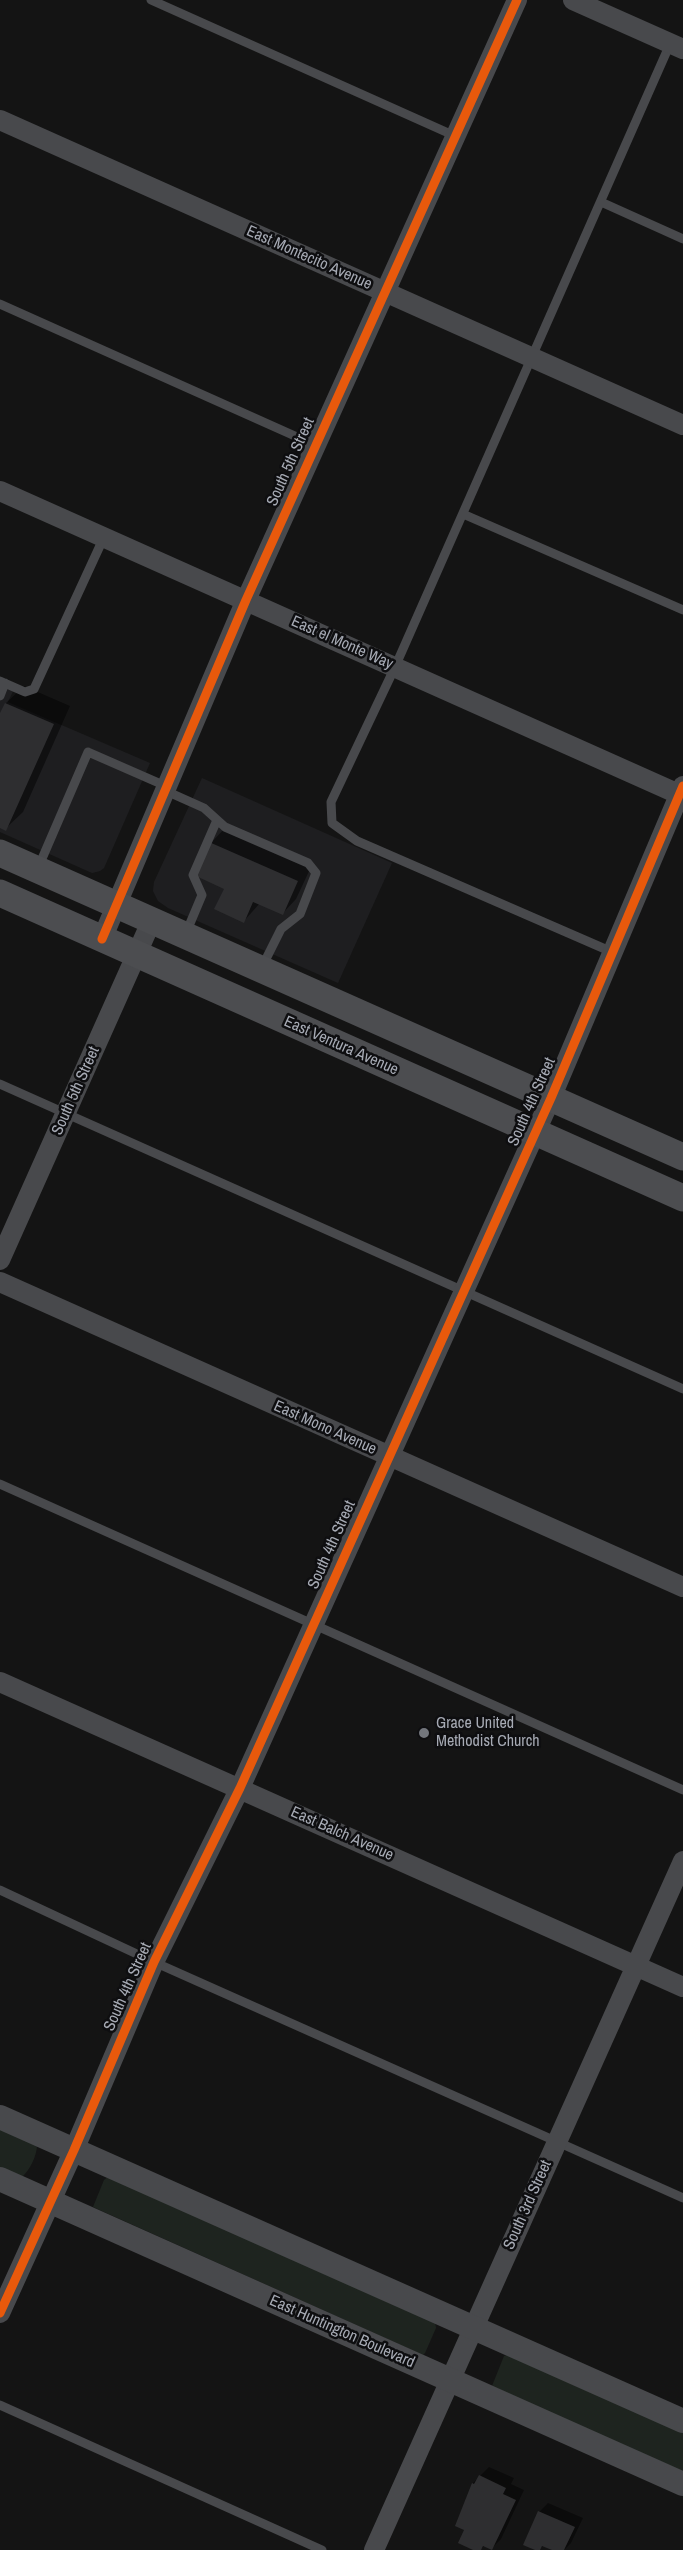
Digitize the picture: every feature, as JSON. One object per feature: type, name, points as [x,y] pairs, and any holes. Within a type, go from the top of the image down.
[{"type":"main road","points":[[0,853],[151,922],[683,1156]]},
{"type":"main road","name":"East Ventura Avenue","points":[[0,893],[683,1198]]},
{"type":"street","name":"South 5th Street","points":[[102,939],[246,600],[517,0]]},
{"type":"street","points":[[573,0],[677,46]]},
{"type":"street","name":"East Montecito Avenue","points":[[0,120],[683,426]]},
{"type":"street","name":"East el Monte Way","points":[[0,491],[394,667],[682,792]]},
{"type":"street","name":"South 4th Street","points":[[0,2313],[74,2150],[154,1962],[240,1788],[551,1098],[682,792]]},
{"type":"street","name":"South 5th Street","points":[[0,1260],[151,922]]},
{"type":"street","name":"East Mono Avenue","points":[[0,1282],[683,1587]]},
{"type":"street","name":"East Balch Avenue","points":[[0,1682],[683,1987]]},
{"type":"street","name":"South 3rd Street","points":[[374,2550],[683,1861]]},
{"type":"street","points":[[0,2117],[683,2421]]},
{"type":"street","name":"East Huntington Boulevard","points":[[0,2180],[683,2484]]},
{"type":"lane","points":[[151,0],[455,136]]},
{"type":"lane","points":[[612,952],[357,841],[332,824],[331,802],[463,514],[601,202],[677,46]]},
{"type":"lane","points":[[601,202],[683,239]]},
{"type":"lane","points":[[0,304],[315,446]]},
{"type":"lane","points":[[463,514],[683,610]]},
{"type":"lane","points":[[0,696],[3,682],[25,692],[34,689],[104,537]]},
{"type":"lane","points":[[37,870],[88,752],[204,808],[225,827],[308,863],[316,873],[300,914],[281,928],[261,970]]},
{"type":"lane","points":[[185,936],[202,895],[193,875],[217,820]]},
{"type":"lane","points":[[0,1084],[683,1389]]},
{"type":"lane","points":[[0,1484],[683,1790]]},
{"type":"lane","points":[[0,1890],[154,1962],[683,2198]]},
{"type":"lane","points":[[0,2405],[322,2550]]},
{"type":"shaded area","points":[[0,686],[13,691],[8,702],[150,763],[104,868],[100,871],[92,873],[0,832]]},
{"type":"shaded area","points":[[202,778],[392,863],[338,983],[168,908],[158,901],[153,891],[154,882]]},
{"type":"shaded area","points":[[0,2127],[37,2145],[32,2162],[22,2177],[0,2170]]},
{"type":"shaded area","points":[[109,2176],[435,2322],[436,2328],[425,2353],[423,2355],[93,2207],[104,2180]]},
{"type":"shaded area","points":[[507,2355],[683,2431],[683,2475],[492,2386],[504,2356]]},
{"type":"building","points":[[5,703],[54,724],[6,831],[0,828],[0,713]]},
{"type":"building","points":[[209,842],[298,881],[283,915],[253,902],[244,923],[214,909],[224,889],[194,875]]},
{"type":"building","points":[[479,2475],[506,2488],[503,2494],[516,2500],[492,2550],[483,2546],[481,2550],[473,2550],[458,2543],[464,2530],[455,2526],[472,2483],[474,2484]]},
{"type":"building","points":[[538,2511],[575,2527],[564,2550],[552,2550],[542,2546],[540,2550],[535,2550],[523,2545]]},
{"type":"cycle path","points":[[102,939],[246,600],[517,0]]},
{"type":"cycle path","points":[[0,2313],[74,2150],[154,1962],[240,1788],[551,1098],[683,786]]},
{"type":"place","name":"Grace United Methodist Church","points":[[424,1733]]}]
